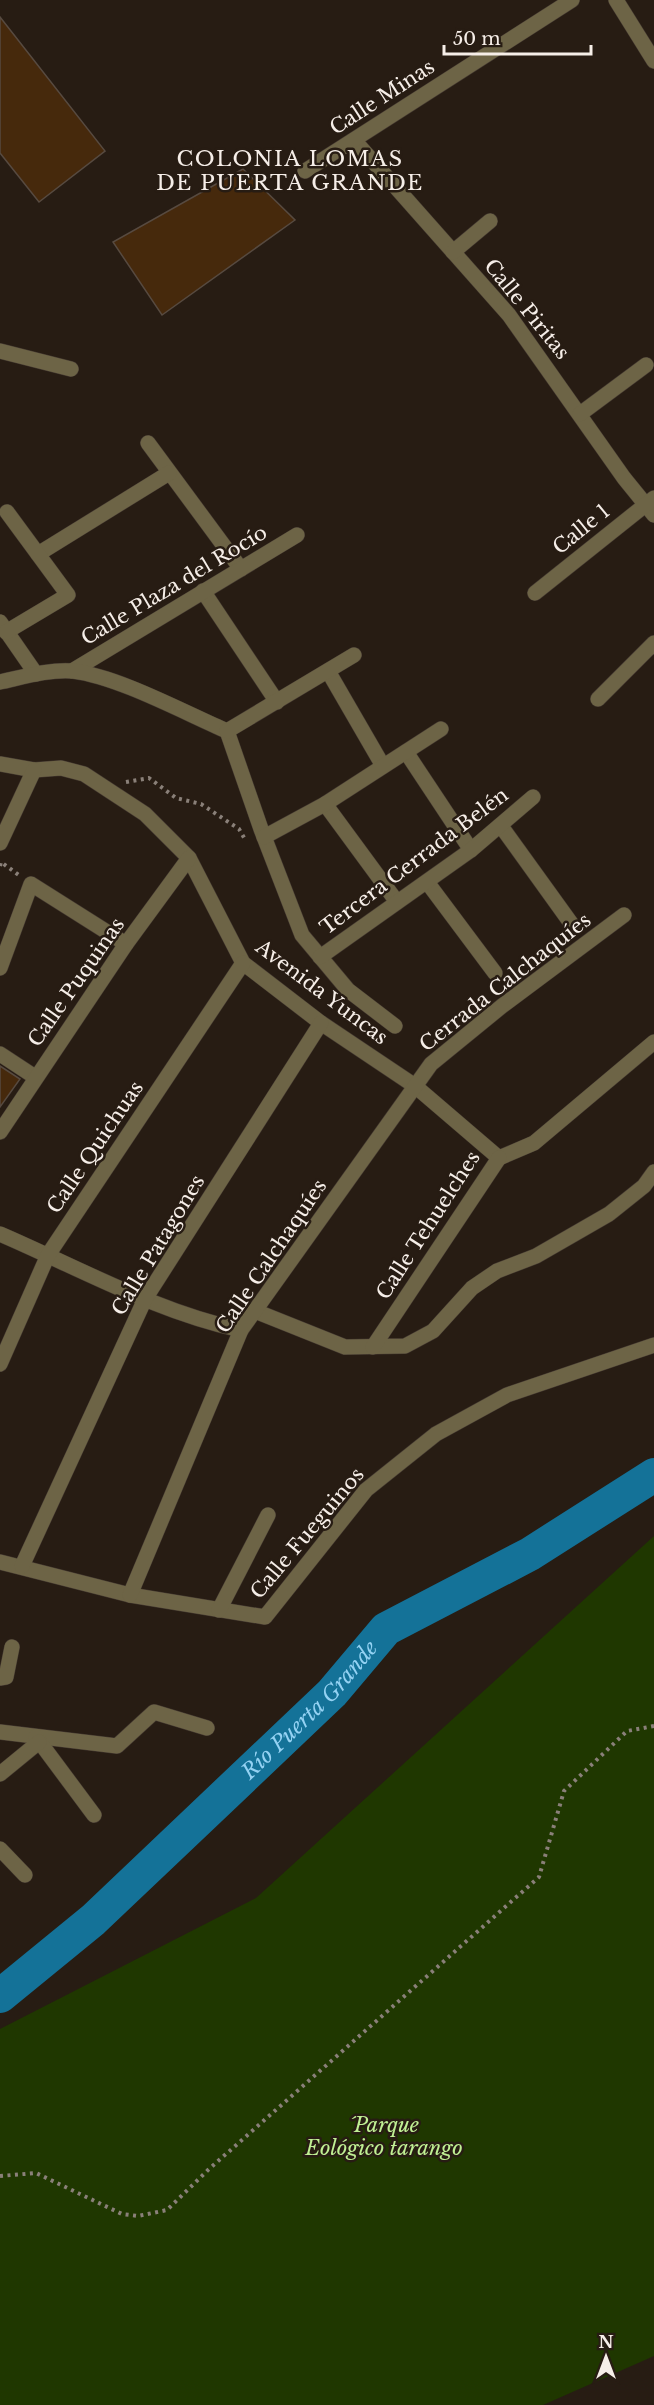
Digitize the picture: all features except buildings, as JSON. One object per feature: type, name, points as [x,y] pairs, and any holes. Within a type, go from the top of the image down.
[{"type":"street","name":"Calle Minas","points":[[305,171],[572,0]]},
{"type":"street","points":[[615,0],[654,61]]},
{"type":"street","name":"Calle Piritas","points":[[354,140],[509,315],[580,414],[651,506]]},
{"type":"street","points":[[453,252],[490,221]]},
{"type":"street","points":[[0,351],[71,369]]},
{"type":"street","points":[[580,414],[646,365]]},
{"type":"street","points":[[148,442],[241,569]]},
{"type":"street","points":[[38,554],[169,473]]},
{"type":"street","name":"Calle 1","points":[[535,593],[651,506]]},
{"type":"street","points":[[7,512],[68,595],[3,627],[36,674]]},
{"type":"street","name":"Calle Plaza del Rocío","points":[[72,671],[297,536]]},
{"type":"street","points":[[203,591],[277,702]]},
{"type":"street","points":[[598,699],[654,643]]},
{"type":"street","points":[[227,731],[354,655]]},
{"type":"street","points":[[0,682],[36,674],[72,671],[115,683],[227,731],[302,934],[348,990],[395,1026]]},
{"type":"street","points":[[328,671],[383,766]]},
{"type":"street","points":[[263,833],[325,804],[441,729]]},
{"type":"street","points":[[406,752],[471,850]]},
{"type":"street","name":"Avenida Yuncas","points":[[0,764],[34,770],[61,768],[84,774],[145,814],[189,858],[243,963],[321,1023],[415,1086]]},
{"type":"street","points":[[0,843],[34,770]]},
{"type":"street","name":"Tercera Cerrada Belén","points":[[320,957],[471,850],[533,797]]},
{"type":"street","points":[[325,804],[397,902]]},
{"type":"street","points":[[501,826],[573,926]]},
{"type":"street","name":"Calle Puquinas","points":[[0,1132],[126,944],[189,858]]},
{"type":"street","points":[[427,882],[495,973]]},
{"type":"street","points":[[0,968],[31,884],[126,944]]},
{"type":"street","name":"Cerrada Calchaquíes","points":[[415,1086],[431,1064],[624,915]]},
{"type":"street","name":"Calle Quichuas","points":[[0,1364],[48,1255],[243,963]]},
{"type":"street","name":"Calle Patagones","points":[[22,1566],[145,1299],[321,1023]]},
{"type":"street","points":[[499,1158],[534,1143],[654,1042]]},
{"type":"street","points":[[0,1054],[35,1077]]},
{"type":"street","name":"Calle Tehuelches","points":[[373,1347],[499,1158],[415,1086]]},
{"type":"street","name":"Calle Calchaquíes","points":[[129,1595],[241,1330],[415,1086]]},
{"type":"street","points":[[255,1311],[345,1347],[405,1346],[433,1331],[472,1288],[489,1276],[536,1256],[609,1214],[644,1186],[654,1172]]},
{"type":"street","points":[[0,1234],[145,1299],[207,1323],[241,1330]]},
{"type":"street","name":"Calle Fueguinos","points":[[0,1562],[129,1595],[265,1617],[366,1490],[436,1434],[507,1395],[654,1346]]},
{"type":"street","points":[[219,1610],[268,1515]]},
{"type":"street","points":[[0,1678],[6,1677],[12,1647]]},
{"type":"street","points":[[0,1732],[38,1739],[117,1746],[154,1712],[207,1728]]},
{"type":"street","points":[[0,1774],[38,1739]]},
{"type":"street","points":[[38,1739],[94,1815]]},
{"type":"street","points":[[0,1849],[25,1875]]},
{"type":"path","points":[[105,786],[149,778],[176,798],[201,804],[239,829],[246,842],[263,833]]},
{"type":"path","points":[[0,2176],[36,2173],[122,2214],[138,2216],[166,2210],[208,2169],[539,1877],[564,1791],[627,1731],[654,1726]]},
{"type":"green space","name":"´Parque Eológico tarango","points":[[654,1536],[654,2356],[543,2405],[0,2405],[0,2029],[256,1898]]},
{"type":"waterway","name":"Río Puerta Grande","points":[[0,1996],[93,1920],[332,1693],[386,1629],[530,1554],[654,1475]]},
{"type":"district","name":"COLONIA LOMAS DE PUERTA GRANDE","points":[[290,171]]}]
